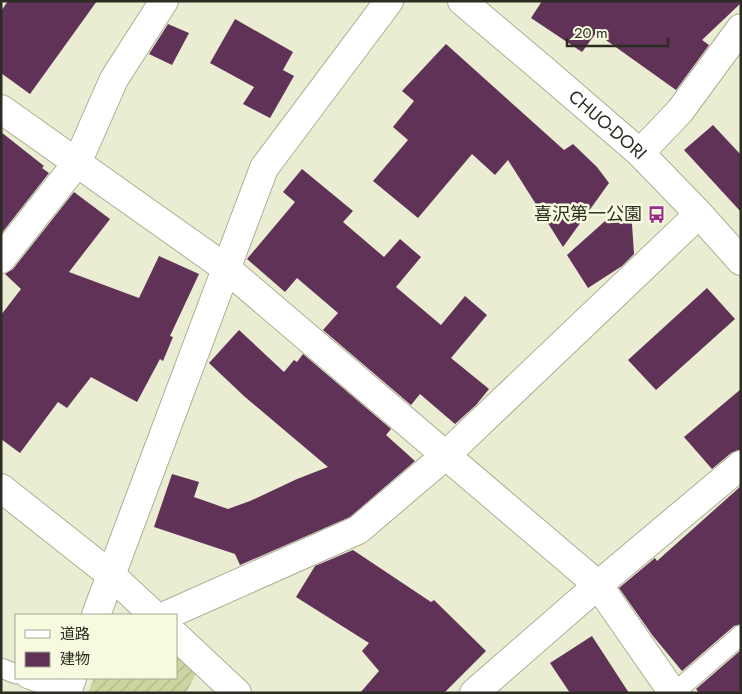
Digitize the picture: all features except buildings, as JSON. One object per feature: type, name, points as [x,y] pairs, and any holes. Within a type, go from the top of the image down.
[{"type":"street","points":[[1,259],[77,163],[114,79],[164,1]]},
{"type":"street","points":[[96,614],[264,168],[388,1]]},
{"type":"street","name":"CHUO-DORI","points":[[462,1],[640,153],[741,261]]},
{"type":"street","points":[[640,153],[680,111],[741,28]]},
{"type":"street","points":[[1,109],[227,269],[598,585],[673,693]]},
{"type":"street","points":[[169,614],[358,530],[446,455],[699,214]]},
{"type":"street","points":[[474,693],[598,585],[741,465]]},
{"type":"street","points":[[1,488],[111,575],[153,614]]},
{"type":"street","points":[[178,638],[236,693]]},
{"type":"street","points":[[66,693],[72,679]]},
{"type":"lane","points":[[673,693],[741,635]]},
{"type":"lane","points":[[1,668],[15,674]]},
{"type":"lane","points":[[29,679],[66,693]]},
{"type":"green space","points":[[178,653],[198,670],[186,693],[88,693],[94,679],[178,679]]},
{"type":"place","name":"喜沢第一公園","points":[[656,214]]}]
